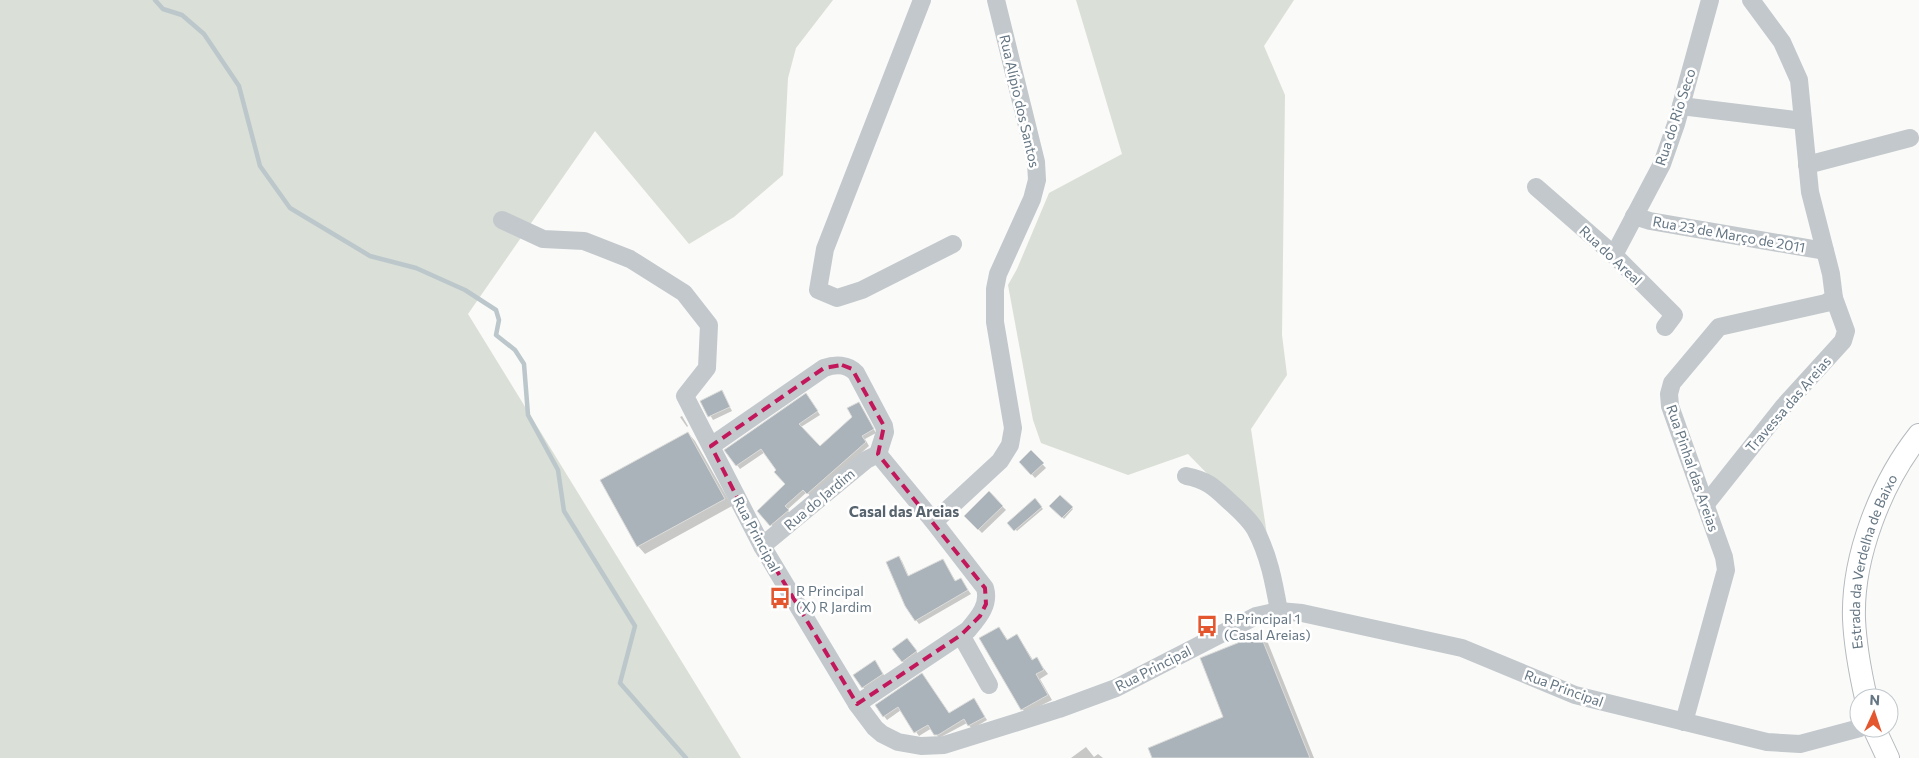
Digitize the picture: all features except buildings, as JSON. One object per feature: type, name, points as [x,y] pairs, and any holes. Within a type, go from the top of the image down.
[{"type":"main road","name":"Estrada da Verdelha de Baixo","points":[[1864,688],[1854,619],[1858,570],[1870,528],[1889,480],[1919,435]]},
{"type":"main road","points":[[1879,738],[1888,758]]},
{"type":"street","points":[[922,0],[825,249],[818,290],[837,298],[862,290],[953,244]]},
{"type":"street","name":"Rua Alípio dos Santos","points":[[934,522],[1000,461],[1010,445],[1012,437],[1013,428],[995,322],[995,289],[998,274],[1032,199],[1037,172],[996,0]]},
{"type":"street","name":"Rua do Rio Seco","points":[[1614,255],[1662,164],[1681,106],[1710,0]]},
{"type":"street","points":[[1751,0],[1782,42],[1799,80],[1810,192],[1831,274],[1834,298]]},
{"type":"street","points":[[1681,106],[1803,122]]},
{"type":"street","points":[[1807,166],[1910,138]]},
{"type":"street","name":"Rua do Areal","points":[[1536,187],[1614,255],[1674,315],[1665,326]]},
{"type":"street","name":"Rua 23 de Março de 2011","points":[[1634,216],[1650,221],[1825,251]]},
{"type":"street","name":"Rua Principal","points":[[502,220],[543,239],[584,241],[630,259],[684,293],[709,325],[708,368],[685,396],[762,546],[858,704],[875,728],[890,739],[921,746],[944,745],[1059,709],[1116,688],[1256,616],[1279,611],[1302,613],[1462,648],[1575,694],[1767,742],[1800,744],[1849,731]]},
{"type":"street","name":"Rua Pinhal das Areias","points":[[1684,722],[1726,570],[1724,557],[1706,504],[1670,406],[1669,394],[1672,383],[1719,327],[1826,303],[1834,298]]},
{"type":"street","name":"Travessa das Areias","points":[[1706,504],[1783,407],[1843,341],[1846,331],[1834,298]]},
{"type":"street","points":[[711,446],[824,368],[842,365],[852,369],[856,373],[884,426],[885,432],[878,454],[985,588],[986,604],[980,616],[961,635],[858,704]]},
{"type":"street","name":"Rua do Jardim","points":[[762,546],[866,460],[878,454]]},
{"type":"street","points":[[1186,476],[1201,479],[1213,486],[1255,529],[1271,567],[1279,611]]},
{"type":"street","points":[[961,635],[989,685]]},
{"type":"highlighted area","points":[[842,365],[852,369],[884,426],[878,454],[985,588],[986,604],[980,616],[961,635],[857,704],[762,546],[711,446],[824,368]]},
{"type":"shaded area","points":[[0,0],[833,0],[796,48],[788,78],[783,175],[734,217],[689,244],[595,131],[468,314],[741,758],[0,758]]},
{"type":"shaded area","points":[[1076,0],[1294,0],[1264,46],[1285,95],[1282,335],[1287,375],[1251,429],[1267,535],[1188,454],[1128,475],[1041,443],[1033,420],[1008,285],[1017,269],[1049,193],[1122,154]]},
{"type":"waterway","points":[[155,0],[163,9],[182,15],[204,34],[239,86],[260,166],[290,208],[370,256],[416,268],[465,290],[496,310],[499,320],[496,335],[515,350],[524,364],[528,415],[558,470],[564,511],[635,626],[620,683],[686,758]]},
{"type":"place","name":"R Principal (X) R Jardim","points":[[780,598]]},
{"type":"place","name":"R Principal 1 (Casal Areias)","points":[[1207,626]]},
{"type":"district","name":"Casal das Areias","points":[[904,511]]}]
